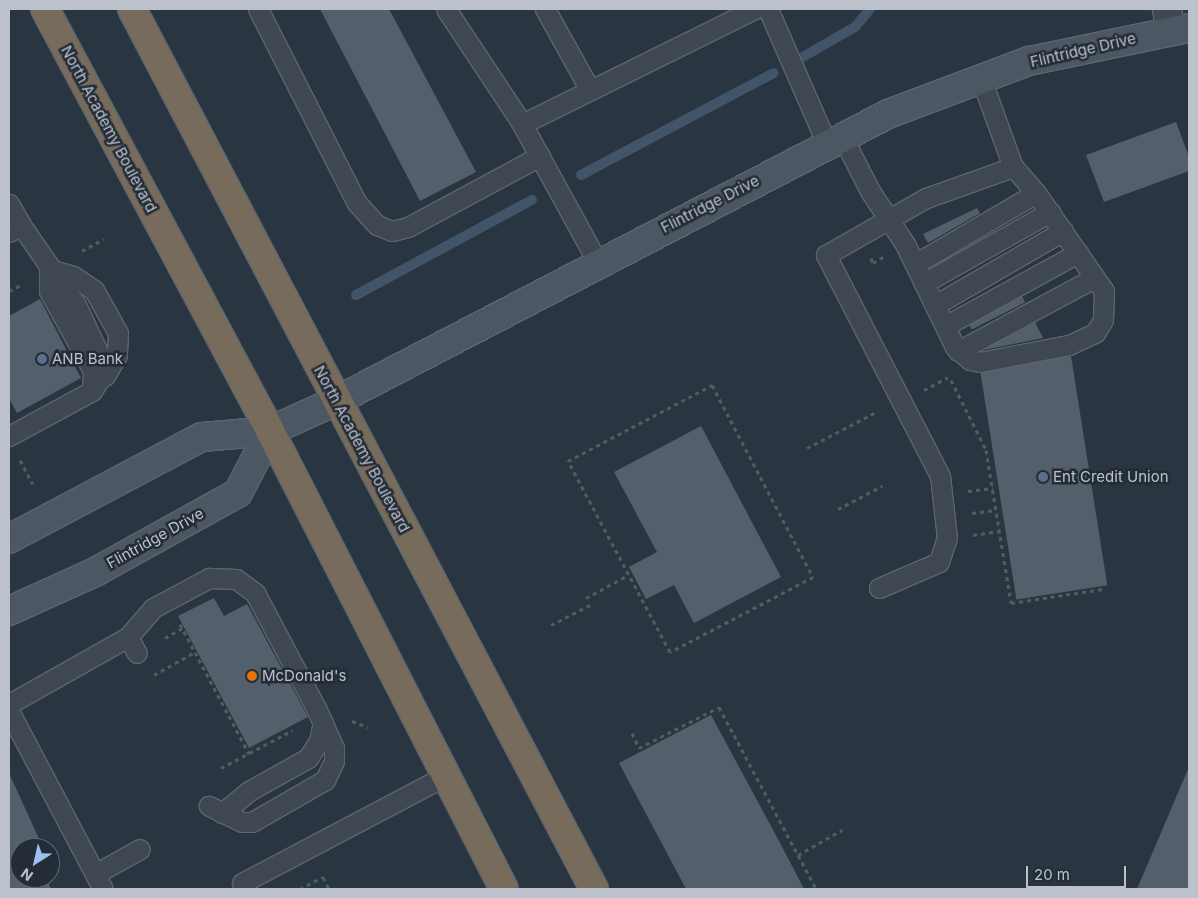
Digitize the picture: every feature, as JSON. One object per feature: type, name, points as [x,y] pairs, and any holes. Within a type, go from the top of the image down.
[{"type":"highway","name":"North Academy Boulevard","points":[[45,9],[270,431],[504,889]]},
{"type":"highway","name":"North Academy Boulevard","points":[[132,9],[336,401],[594,889]]},
{"type":"street","name":"Flintridge Drive","points":[[9,539],[202,437],[270,431],[336,401],[835,140],[980,76],[1176,22]]},
{"type":"street","name":"Flintridge Drive","points":[[9,612],[97,571],[238,493],[270,431]]},
{"type":"lane","points":[[258,9],[357,204],[377,225],[392,231],[408,227],[540,156]]},
{"type":"lane","points":[[446,9],[522,124],[598,263]]},
{"type":"lane","points":[[545,9],[590,90]]},
{"type":"lane","points":[[522,124],[756,9]]},
{"type":"lane","points":[[768,9],[835,140],[887,217],[914,264],[958,351],[980,362],[1084,340],[1095,333],[1106,304],[1104,291],[1036,192],[1013,167],[980,76]]},
{"type":"lane","points":[[879,588],[939,562],[947,538],[935,461],[826,255],[887,217],[926,198],[1013,167]]},
{"type":"lane","points":[[914,264],[1036,192]]},
{"type":"lane","points":[[9,204],[15,229],[49,269],[73,276],[94,290],[118,333],[117,355],[98,385],[9,436]]},
{"type":"lane","points":[[924,283],[1050,212]]},
{"type":"lane","points":[[935,306],[1063,231]]},
{"type":"lane","points":[[945,326],[1078,253]]},
{"type":"lane","points":[[49,269],[49,291],[93,371],[98,385]]},
{"type":"lane","points":[[958,351],[1094,278]]},
{"type":"lane","points":[[9,704],[132,645],[153,608],[209,578],[236,579],[255,593],[323,722],[334,748],[334,761],[325,780],[252,822],[242,822],[216,810],[308,758],[319,741],[323,722]]},
{"type":"lane","points":[[9,711],[99,882],[140,850]]},
{"type":"lane","points":[[242,883],[446,776]]},
{"type":"path","points":[[76,254],[104,239]]},
{"type":"path","points":[[868,254],[873,263],[884,257],[888,266]]},
{"type":"path","points":[[943,372],[948,377],[986,450],[1010,603],[1103,588]]},
{"type":"path","points":[[923,390],[948,377]]},
{"type":"path","points":[[712,385],[812,577],[670,652],[628,575],[568,460],[712,385]]},
{"type":"path","points":[[807,448],[882,408]]},
{"type":"path","points":[[17,454],[33,484]]},
{"type":"path","points":[[838,509],[882,486]]},
{"type":"path","points":[[586,598],[628,575]]},
{"type":"path","points":[[551,625],[590,604]]},
{"type":"path","points":[[176,617],[249,754]]},
{"type":"path","points":[[150,678],[195,652]]},
{"type":"path","points":[[632,733],[639,748],[719,707],[816,889]]},
{"type":"path","points":[[221,768],[299,727]]},
{"type":"path","points":[[798,855],[842,830]]},
{"type":"path","points":[[300,889],[323,877],[329,889]]},
{"type":"building","points":[[320,9],[389,9],[476,172],[420,201]]},
{"type":"building","points":[[1176,122],[1189,157],[1189,171],[1104,202],[1086,155]]},
{"type":"building","points":[[977,208],[980,213],[928,243],[923,234]]},
{"type":"building","points":[[1022,296],[1025,302],[972,329],[969,323]]},
{"type":"building","name":"ANB Bank","points":[[40,299],[81,378],[17,413],[9,398],[9,316]]},
{"type":"building","points":[[1035,322],[1043,338],[984,350]]},
{"type":"building","name":"Ent Credit Union","points":[[1071,356],[1107,585],[1016,600],[980,370]]},
{"type":"building","points":[[701,426],[781,577],[694,623],[674,585],[646,599],[629,567],[657,552],[614,472]]},
{"type":"building","name":"McDonald's","points":[[214,598],[224,616],[247,604],[308,717],[249,748],[178,616]]},
{"type":"building","points":[[711,715],[804,889],[686,889],[619,763]]},
{"type":"building","points":[[1189,767],[1189,889],[1137,889]]},
{"type":"building","points":[[9,773],[39,838],[10,838],[10,888],[51,889],[9,889]]},
{"type":"waterway","points":[[801,58],[855,27],[870,9]]},
{"type":"waterway","points":[[581,175],[774,73]]},
{"type":"waterway","points":[[356,295],[532,200]]},
{"type":"place","name":"ANB Bank","points":[[42,359]]},
{"type":"place","name":"Ent Credit Union","points":[[1043,477]]},
{"type":"place","name":"McDonald's","points":[[252,676]]}]
